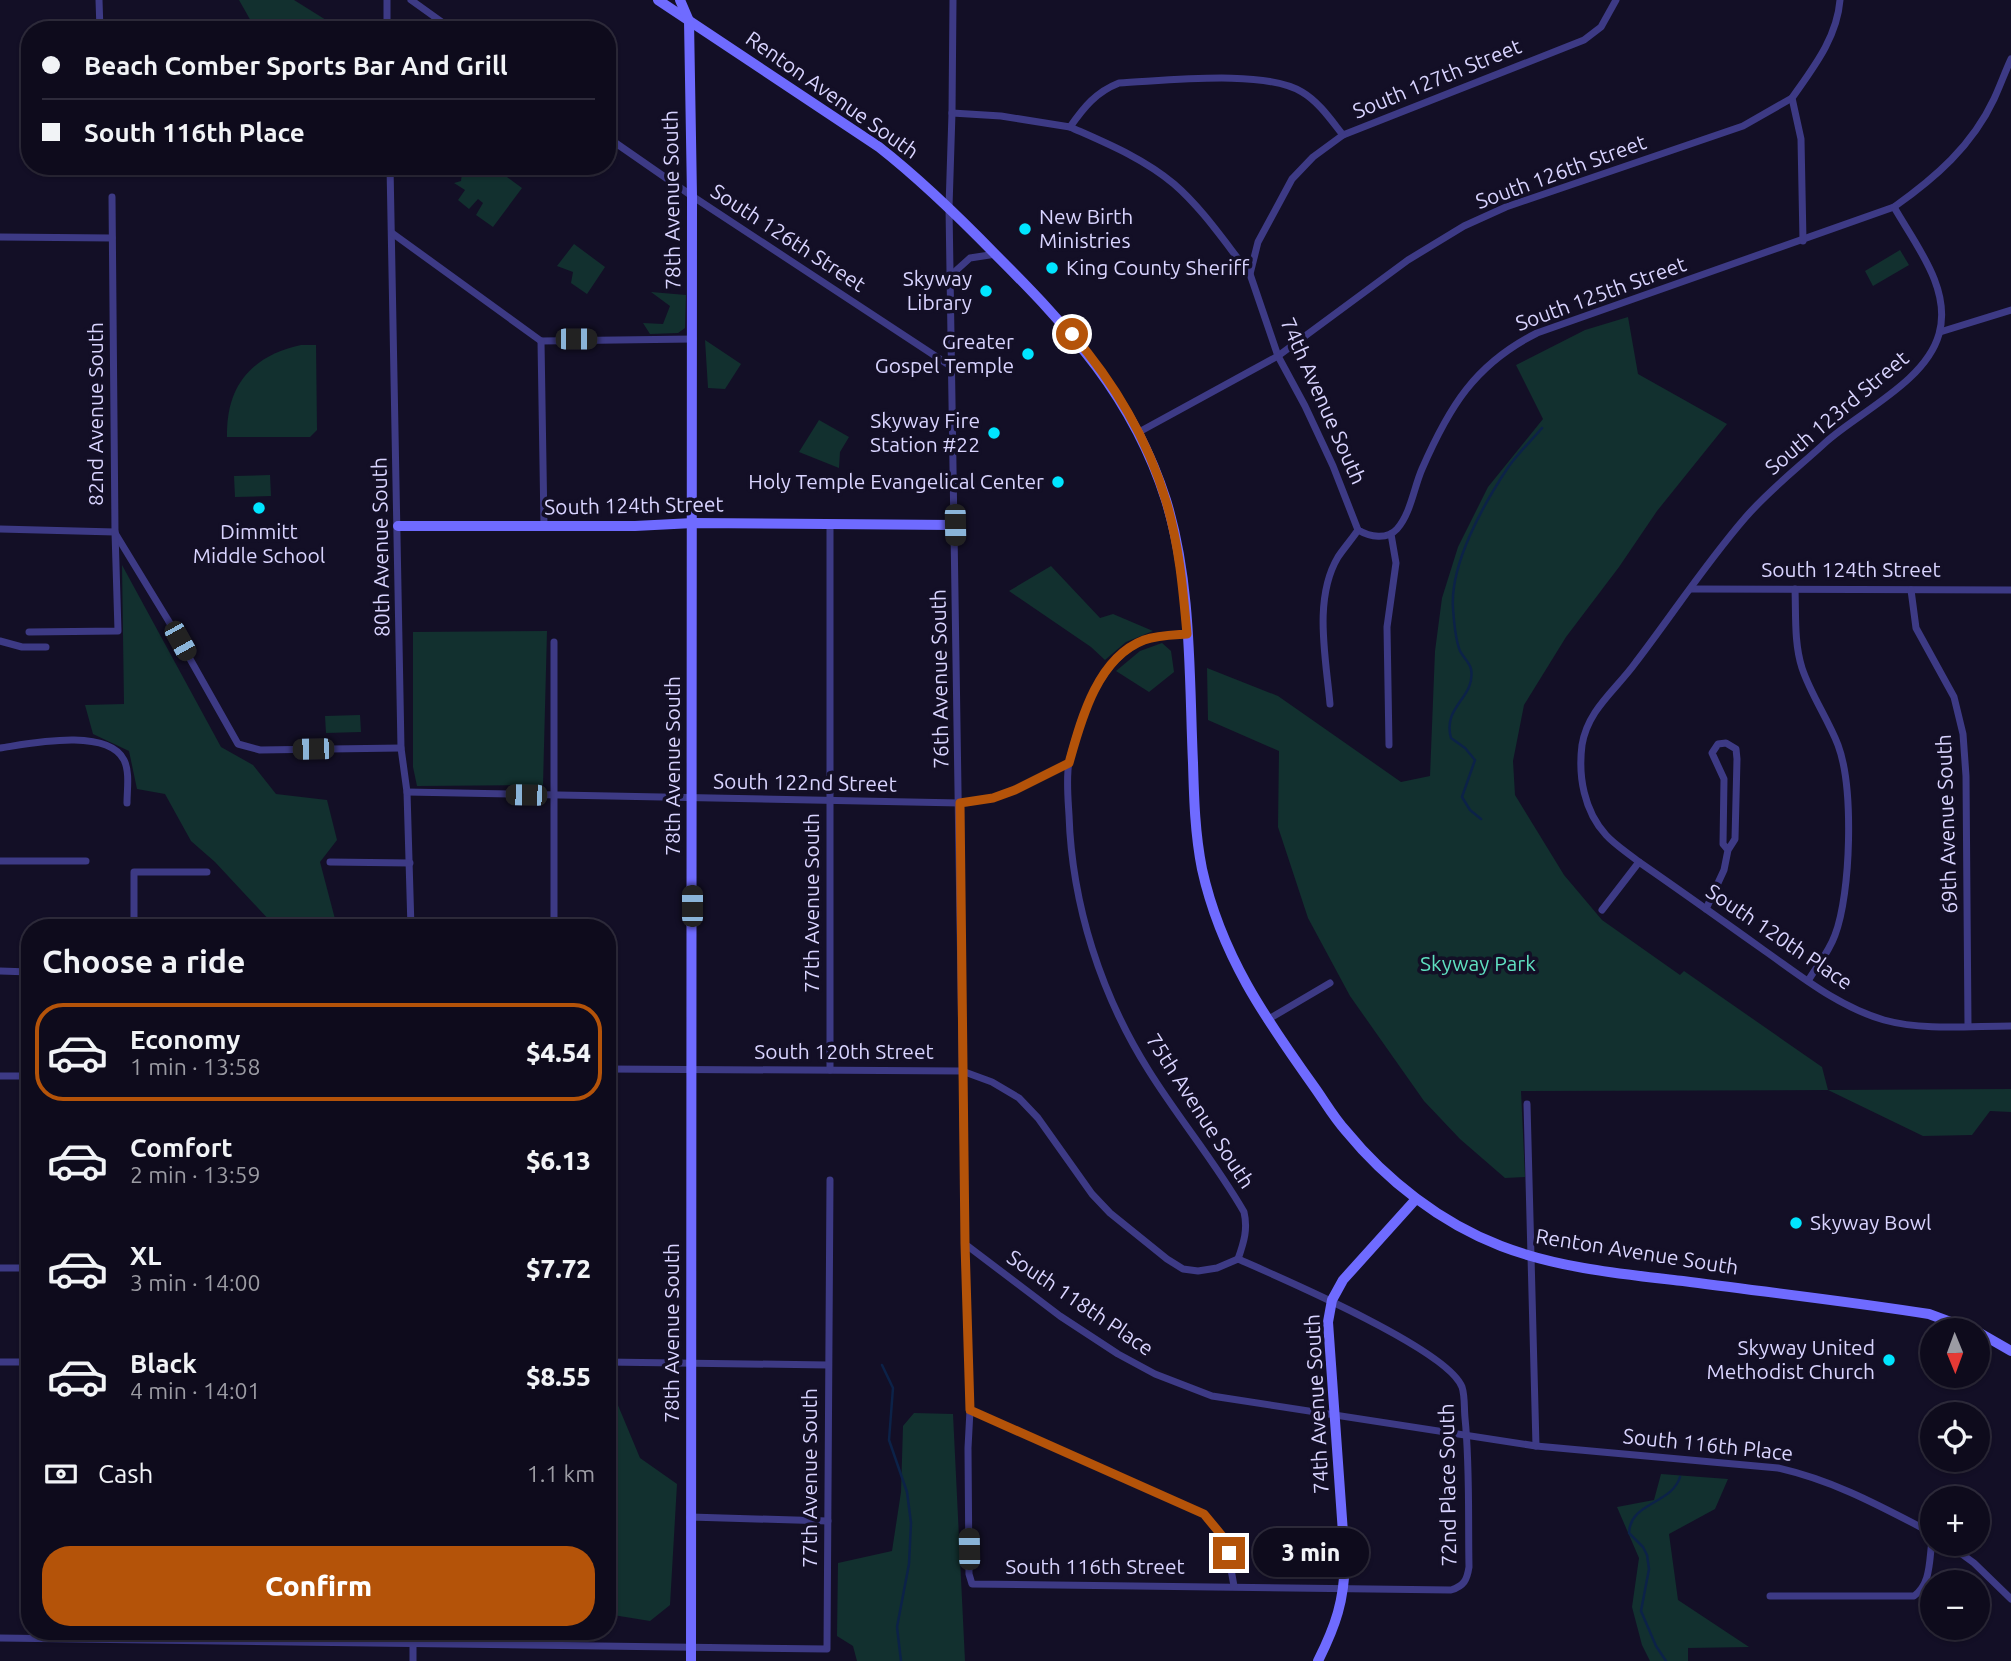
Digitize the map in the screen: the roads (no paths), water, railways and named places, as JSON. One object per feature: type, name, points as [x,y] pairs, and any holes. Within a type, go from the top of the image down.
[{"type":"street","points":[[99,0],[100,21]]},
{"type":"street","points":[[387,0],[387,21]]},
{"type":"street","points":[[411,0],[440,21]]},
{"type":"street","name":"Renton Avenue South","points":[[658,0],[879,147],[908,170],[1043,301],[1108,380],[1139,432],[1166,501],[1182,574],[1195,817],[1203,871],[1226,944],[1247,988],[1267,1020],[1346,1132],[1416,1199],[1459,1226],[1498,1245],[1532,1256],[1618,1273],[1929,1314],[1940,1318]]},
{"type":"street","name":"78th Avenue South","points":[[680,0],[689,21],[693,339],[691,1661]]},
{"type":"street","name":"76th Avenue South","points":[[953,0],[948,207],[970,1410],[969,1574],[972,1584]]},
{"type":"street","name":"South 127th Street","points":[[1070,127],[1086,104],[1102,89],[1119,83],[1247,78],[1284,84],[1301,91],[1319,106],[1343,135],[1584,40],[1601,27],[1616,0]]},
{"type":"street","points":[[1802,241],[1801,139],[1793,99],[1830,38],[1839,15],[1840,0]]},
{"type":"street","points":[[2011,59],[1993,101],[1961,151],[1920,189],[1894,207],[1932,274],[1939,293],[1942,313],[1940,332],[2011,310]]},
{"type":"street","name":"South 126th Street","points":[[1139,432],[1278,356],[1359,299],[1408,260],[1464,226],[1506,206],[1743,126],[1793,99]]},
{"type":"street","points":[[952,113],[1001,116],[1070,127],[1123,150],[1173,184],[1219,235],[1250,275]]},
{"type":"street","points":[[1250,275],[1258,242],[1292,179],[1312,158],[1343,135]]},
{"type":"street","name":"South 126th Street","points":[[616,143],[951,367]]},
{"type":"street","name":"80th Avenue South","points":[[390,175],[401,748],[407,792],[411,919]]},
{"type":"street","name":"82nd Avenue South","points":[[29,632],[118,631],[112,197]]},
{"type":"street","name":"South 125th Street","points":[[1391,534],[1402,522],[1422,469],[1454,407],[1476,377],[1510,346],[1538,333],[1894,207]]},
{"type":"street","points":[[392,233],[541,341],[693,339]]},
{"type":"street","points":[[0,237],[112,237]]},
{"type":"street","points":[[950,276],[971,258],[996,254]]},
{"type":"street","name":"74th Avenue South","points":[[1250,275],[1278,356],[1333,466],[1358,530]]},
{"type":"street","name":"South 123rd Street","points":[[1639,862],[1606,835],[1587,805],[1581,765],[1583,743],[1589,723],[1600,702],[1632,668],[1745,518],[1839,431],[1908,379],[1932,351],[1940,332]]},
{"type":"street","points":[[541,341],[544,526]]},
{"type":"street","name":"South 124th Street","points":[[398,526],[692,523],[955,525]]},
{"type":"street","name":"77th Avenue South","points":[[830,526],[830,1070]]},
{"type":"street","points":[[0,529],[115,532],[238,744],[260,750],[401,748]]},
{"type":"street","points":[[1330,704],[1323,621],[1330,576],[1338,558],[1358,530],[1374,537],[1391,534],[1396,563],[1387,627],[1390,745]]},
{"type":"street","name":"South 124th Street","points":[[1691,589],[2011,590]]},
{"type":"street","points":[[1795,589],[1797,643],[1802,667],[1839,748],[1846,783],[1846,873],[1838,925],[1825,955],[1808,981]]},
{"type":"street","name":"69th Avenue South","points":[[1911,590],[1916,628],[1954,697],[1963,734],[1966,776],[1968,1026]]},
{"type":"street","name":"75th Avenue South","points":[[1187,634],[1155,637],[1128,649],[1109,668],[1088,702],[1069,763],[1070,846],[1076,890],[1085,926],[1108,993],[1148,1069],[1244,1212],[1247,1225],[1238,1259]]},
{"type":"street","points":[[0,641],[22,647],[46,647]]},
{"type":"street","points":[[554,642],[554,919]]},
{"type":"street","points":[[0,748],[57,740],[97,743],[118,753],[126,766],[127,803]]},
{"type":"street","points":[[1706,909],[1724,870],[1728,850],[1735,839],[1737,759],[1736,749],[1726,743],[1718,744],[1712,752],[1724,779],[1723,844],[1728,850]]},
{"type":"street","name":"South 122nd Street","points":[[407,792],[960,803],[993,798],[1015,790],[1069,763]]},
{"type":"street","points":[[0,861],[86,861]]},
{"type":"street","points":[[330,862],[410,863]]},
{"type":"street","points":[[1602,911],[1639,862]]},
{"type":"street","name":"South 120th Place","points":[[1639,862],[1840,1002],[1885,1020],[1922,1026],[2011,1026]]},
{"type":"street","points":[[134,919],[134,872],[207,872]]},
{"type":"street","points":[[0,971],[21,972]]},
{"type":"street","points":[[1267,1020],[1330,983]]},
{"type":"street","name":"South 120th Street","points":[[616,1069],[962,1071],[992,1082],[1019,1098],[1038,1118],[1092,1194],[1110,1213],[1167,1259],[1183,1269],[1198,1271],[1217,1268],[1238,1259]]},
{"type":"street","points":[[0,1076],[21,1076]]},
{"type":"street","points":[[1527,1104],[1535,1446]]},
{"type":"street","name":"77th Avenue South","points":[[691,1646],[827,1649],[830,1180]]},
{"type":"street","name":"74th Avenue South","points":[[1318,1661],[1341,1608],[1345,1588],[1328,1322],[1332,1300],[1343,1280],[1416,1199]]},
{"type":"street","name":"South 118th Place","points":[[965,1244],[1060,1316],[1118,1354],[1155,1374],[1212,1396],[1467,1437]]},
{"type":"street","points":[[1238,1259],[1332,1300]]},
{"type":"street","points":[[0,1268],[21,1268]]},
{"type":"street","name":"72nd Place South","points":[[1332,1300],[1438,1361],[1457,1377],[1463,1389],[1467,1437],[1469,1567],[1466,1581]]},
{"type":"street","points":[[1990,1339],[2011,1351]]},
{"type":"street","points":[[0,1362],[21,1362]]},
{"type":"street","points":[[616,1362],[828,1365]]},
{"type":"street","points":[[970,1410],[1204,1514],[1223,1537],[1229,1553],[1234,1586]]},
{"type":"street","name":"South 116th Place","points":[[1467,1437],[1535,1446],[1778,1468],[1811,1475],[1852,1490],[1920,1527]]},
{"type":"street","points":[[690,1517],[828,1521]]},
{"type":"street","points":[[1770,1596],[1914,1596],[1927,1580],[1930,1556]]},
{"type":"street","points":[[1964,1556],[2011,1599]]},
{"type":"street","name":"South 116th Street","points":[[972,1584],[1451,1590],[1466,1581]]},
{"type":"street","points":[[0,1638],[21,1638]]},
{"type":"street","points":[[124,1640],[691,1646]]},
{"type":"street","points":[[413,1640],[413,1661]]},
{"type":"waterway","points":[[1481,819],[1470,810],[1462,797],[1475,760],[1451,738],[1449,727],[1471,679],[1470,667],[1460,651],[1456,636],[1453,591],[1462,554],[1488,500],[1511,463],[1542,428]]},
{"type":"waterway","points":[[882,1365],[893,1388],[889,1440],[907,1492],[911,1523],[909,1564],[897,1627],[901,1661]]},
{"type":"waterway","points":[[1666,1661],[1656,1646],[1641,1611],[1649,1569],[1647,1555],[1629,1533],[1636,1515],[1669,1493],[1680,1477]]},
{"type":"place","name":"New Birth Ministries","points":[[1025,229]]},
{"type":"place","name":"King County Sheriff","points":[[1052,268]]},
{"type":"place","name":"Skyway Library","points":[[986,291]]},
{"type":"place","name":"Greater Gospel Temple","points":[[1028,354]]},
{"type":"place","name":"Skyway Fire Station #22","points":[[994,433]]},
{"type":"place","name":"Holy Temple Evangelical Center","points":[[1058,482]]},
{"type":"place","name":"Dimmitt Middle School","points":[[259,508]]},
{"type":"place","name":"Skyway Bowl","points":[[1796,1223]]},
{"type":"place","name":"Skyway United Methodist Church","points":[[1889,1360]]},
{"type":"park label","name":"Skyway Park","points":[[1478,964]]}]
